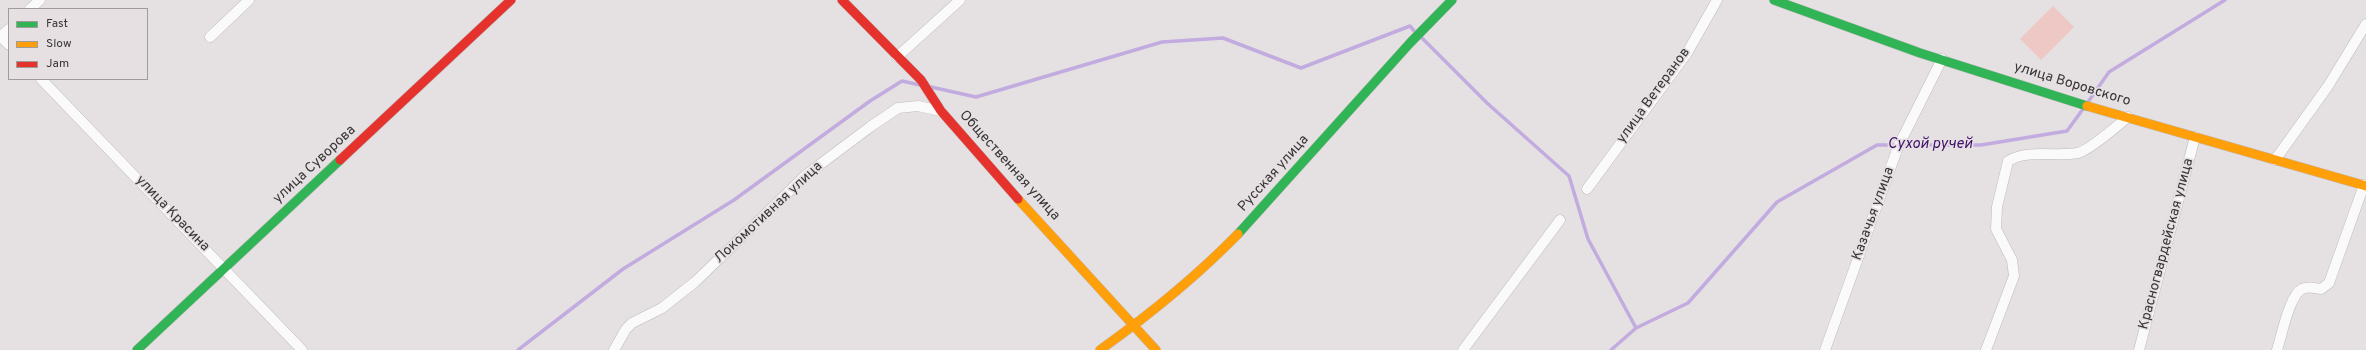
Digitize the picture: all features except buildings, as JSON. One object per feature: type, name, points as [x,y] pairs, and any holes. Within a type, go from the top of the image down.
[{"type":"street","points":[[31,8],[40,0]]},
{"type":"street","points":[[210,37],[250,0]]},
{"type":"street","name":"улица Суворова","points":[[137,350],[511,0]]},
{"type":"street","name":"Общественная улица","points":[[842,0],[921,80],[941,111],[996,174],[1135,325],[1156,350]]},
{"type":"street","points":[[897,57],[960,0]]},
{"type":"street","name":"Русская улица","points":[[1100,350],[1135,325],[1216,257],[1260,212],[1414,38],[1452,0]]},
{"type":"street","name":"улица Ветеранов","points":[[1587,189],[1687,53],[1717,0]]},
{"type":"street","name":"улица Воровского","points":[[1774,0],[1942,59],[2128,117],[2365,186]]},
{"type":"street","points":[[2275,160],[2328,86],[2366,24]]},
{"type":"street","points":[[8,30],[0,37],[8,44]]},
{"type":"street","name":"Казачья улица","points":[[1825,350],[1898,147],[1942,59]]},
{"type":"street","name":"улица Красина","points":[[42,80],[302,350]]},
{"type":"street","name":"Локомотивная улица","points":[[614,350],[632,323],[662,308],[695,282],[806,175],[870,127],[898,108],[918,106],[941,111]]},
{"type":"street","points":[[1986,350],[2014,276],[2012,260],[1996,229],[1997,207],[2008,161],[2017,155],[2079,152],[2104,136],[2128,117]]},
{"type":"street","name":"Красногвардейская улица","points":[[2138,350],[2195,137]]},
{"type":"street","points":[[2277,350],[2294,297],[2302,289],[2310,287],[2321,289],[2329,283],[2365,186]]},
{"type":"street","points":[[1463,350],[1560,220]]},
{"type":"shaded area","points":[[2053,6],[2074,27],[2041,60],[2020,39]]},
{"type":"waterway","name":"Сухой ручей","points":[[2088,102],[2109,72],[2225,0]]},
{"type":"waterway","points":[[931,87],[976,97],[1162,42],[1223,38],[1301,68],[1410,26],[1416,33]]},
{"type":"waterway","points":[[1421,37],[1487,103],[1569,176],[1588,239],[1636,328]]},
{"type":"waterway","points":[[518,350],[623,269],[734,200],[870,101],[902,81],[920,85]]},
{"type":"waterway","name":"Сухой ручей","points":[[1611,350],[1636,328],[1688,303],[1777,202],[1877,145],[1981,145],[2067,131],[2083,109]]},
{"type":"traffic: fast","points":[[1238,234],[1410,43],[1452,0]]},
{"type":"traffic: fast","points":[[1774,0],[1920,53],[2087,106]]},
{"type":"traffic: fast","points":[[137,350],[340,160]]},
{"type":"traffic: slow","points":[[2087,106],[2366,186]]},
{"type":"traffic: slow","points":[[1018,199],[1156,350]]},
{"type":"traffic: slow","points":[[1100,350],[1172,295],[1238,234]]},
{"type":"traffic: jam","points":[[340,160],[511,0]]},
{"type":"traffic: jam","points":[[842,0],[921,80],[941,111],[1018,199]]}]
